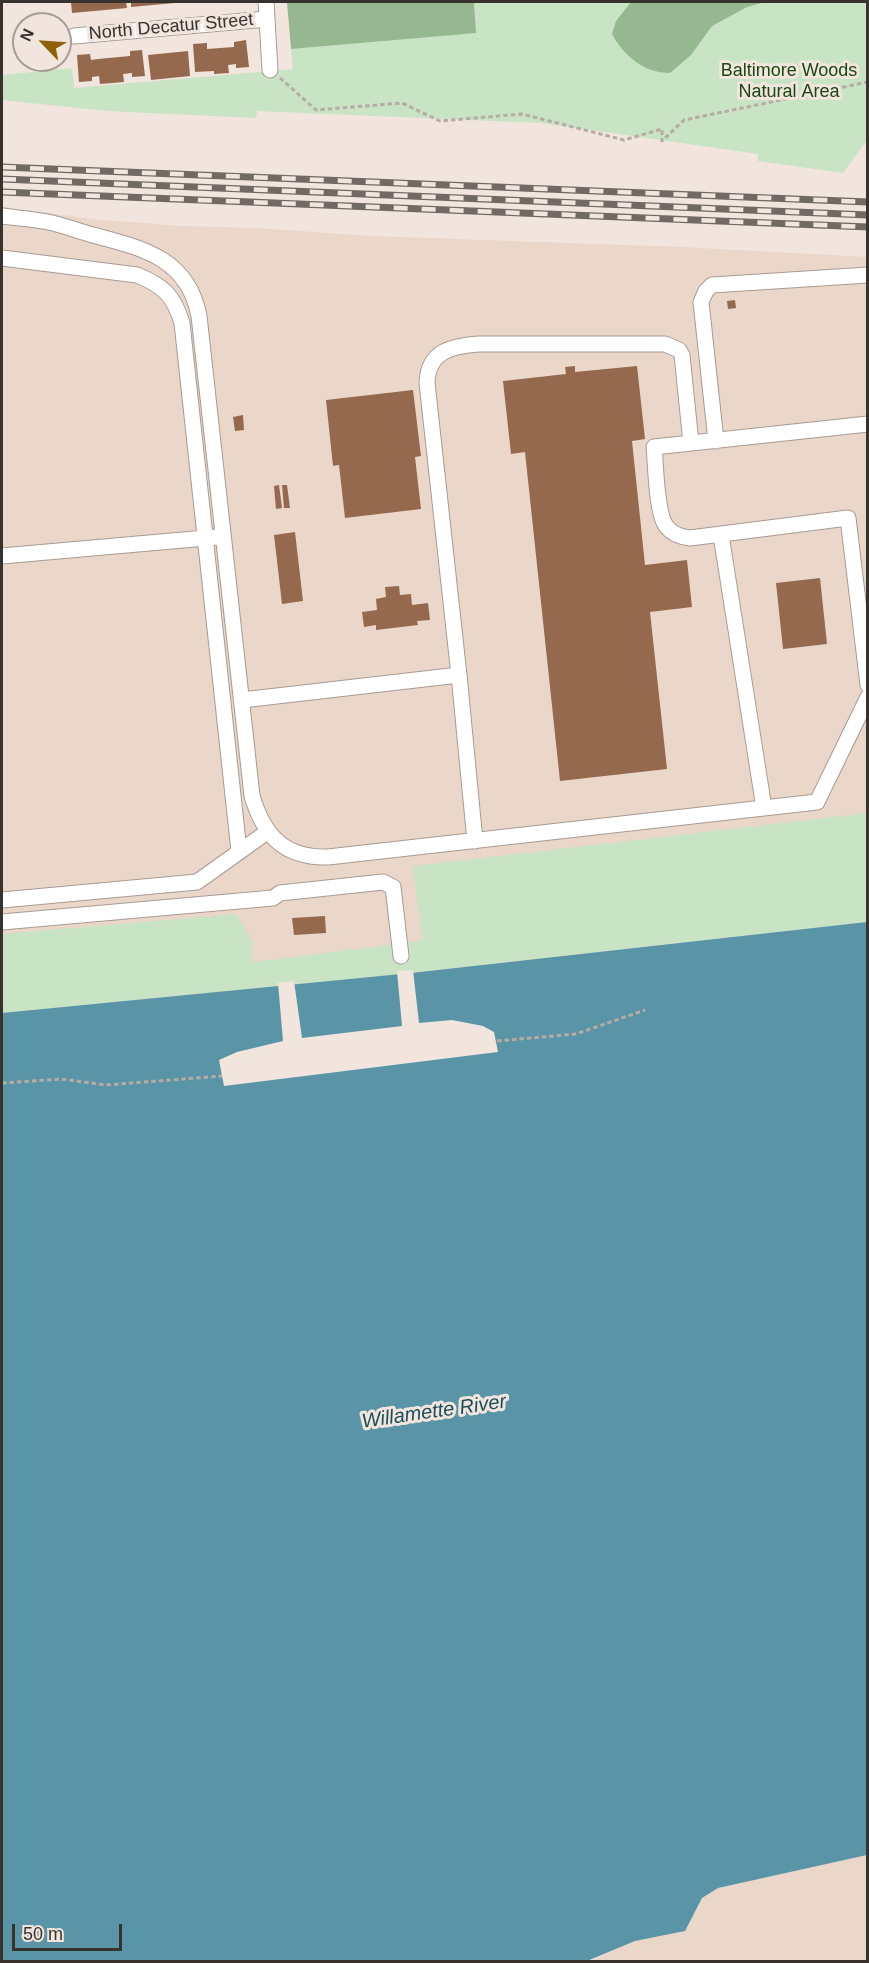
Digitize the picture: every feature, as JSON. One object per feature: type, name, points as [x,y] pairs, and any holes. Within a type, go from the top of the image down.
[{"type":"street","points":[[266,2],[270,70]]},
{"type":"street","name":"North Decatur Street","points":[[74,36],[267,18]]},
{"type":"street","points":[[2,216],[49,223],[135,246],[156,255],[182,276],[192,292],[199,316],[252,796],[257,813],[267,832],[291,850],[315,857],[817,802],[867,697]]},
{"type":"street","points":[[2,258],[138,275],[155,283],[168,293],[177,307],[182,323],[239,851]]},
{"type":"street","points":[[716,441],[701,302],[706,291],[712,285],[867,275]]},
{"type":"street","points":[[475,841],[428,375],[438,357],[446,350],[456,346],[665,344],[679,350],[681,355],[691,444]]},
{"type":"street","points":[[867,424],[654,447],[660,513],[670,530],[683,537],[721,535],[848,518],[867,685]]},
{"type":"street","points":[[721,535],[764,808]]},
{"type":"street","points":[[2,556],[223,536]]},
{"type":"street","points":[[242,700],[459,675]]},
{"type":"street","points":[[2,900],[197,882],[267,832]]},
{"type":"street","points":[[2,922],[273,898],[280,893],[382,882],[393,887],[401,956]]},
{"type":"path","points":[[270,70],[316,110],[402,103],[440,121],[522,114],[624,140],[662,129],[662,141],[684,120],[867,82]]},
{"type":"path","points":[[497,1041],[576,1034],[645,1010]]},
{"type":"path","points":[[2,1083],[61,1079],[106,1085],[222,1076]]},
{"type":"shaded area","points":[[2,207],[102,220],[183,226],[867,257],[867,922],[411,973],[2,1013]]},
{"type":"shaded area","points":[[867,1855],[867,1961],[587,1962],[635,1941],[684,1931],[702,1898],[717,1888]]},
{"type":"green space","points":[[287,2],[474,2],[476,33],[291,49]]},
{"type":"green space","name":"Baltimore Woods Natural Area","points":[[378,2],[867,2],[867,140],[843,173],[758,161],[758,154],[541,123],[257,111],[256,118],[107,111],[2,100],[2,75],[72,72],[72,68],[74,88],[293,69],[291,49],[381,41]]},
{"type":"green space","points":[[631,2],[765,2],[747,7],[712,26],[691,55],[670,73],[652,70],[636,62],[622,49],[612,34],[616,21]]},
{"type":"green space","points":[[867,813],[867,922],[411,973],[2,1013],[2,934],[236,914],[253,942],[253,962],[411,942],[422,940],[413,866]]},
{"type":"water","name":"Willamette River","points":[[867,922],[867,1855],[718,1888],[702,1898],[685,1931],[635,1941],[587,1961],[2,1962],[2,1013],[411,973]]},
{"type":"pier","points":[[413,970],[419,1023],[452,1020],[483,1026],[494,1032],[498,1052],[224,1086],[219,1060],[237,1052],[283,1041],[278,983],[294,981],[302,1038],[402,1026],[397,971]]},
{"type":"building","points":[[71,2],[126,2],[127,8],[72,13]]},
{"type":"building","points":[[131,2],[175,2],[175,3],[131,7]]},
{"type":"building","points":[[246,40],[249,67],[236,68],[236,64],[228,65],[229,73],[195,72],[193,44],[207,43],[207,49],[234,47],[234,42]]},
{"type":"building","points":[[142,50],[145,76],[132,77],[132,73],[123,74],[124,82],[100,84],[99,76],[92,77],[92,81],[79,82],[77,55],[90,54],[91,60],[130,56],[130,51]]},
{"type":"building","points":[[188,51],[190,76],[151,80],[148,55]]},
{"type":"building","points":[[735,300],[736,308],[728,309],[727,301]]},
{"type":"building","points":[[575,366],[575,372],[637,366],[645,439],[632,441],[645,565],[687,560],[692,607],[650,612],[667,769],[560,781],[525,452],[511,454],[503,381],[566,374],[565,367]]},
{"type":"building","points":[[413,390],[421,456],[415,457],[421,509],[345,518],[339,465],[333,466],[326,400]]},
{"type":"building","points":[[243,415],[244,430],[235,431],[233,417]]},
{"type":"building","points":[[279,485],[282,508],[276,509],[274,486]]},
{"type":"building","points":[[282,485],[287,485],[290,508],[284,508]]},
{"type":"building","points":[[295,532],[303,601],[282,604],[274,535]]},
{"type":"building","points":[[820,578],[827,644],[783,649],[776,583]]},
{"type":"building","points":[[399,586],[400,595],[411,594],[412,605],[428,603],[430,620],[417,621],[418,625],[376,630],[376,625],[364,627],[362,612],[377,610],[376,599],[386,597],[385,587]]},
{"type":"building","points":[[325,916],[326,933],[294,935],[292,918]]},
{"type":"railway","points":[[2,167],[868,202]]},
{"type":"railway","points":[[2,179],[868,215]]},
{"type":"railway","points":[[2,192],[868,227]]}]
